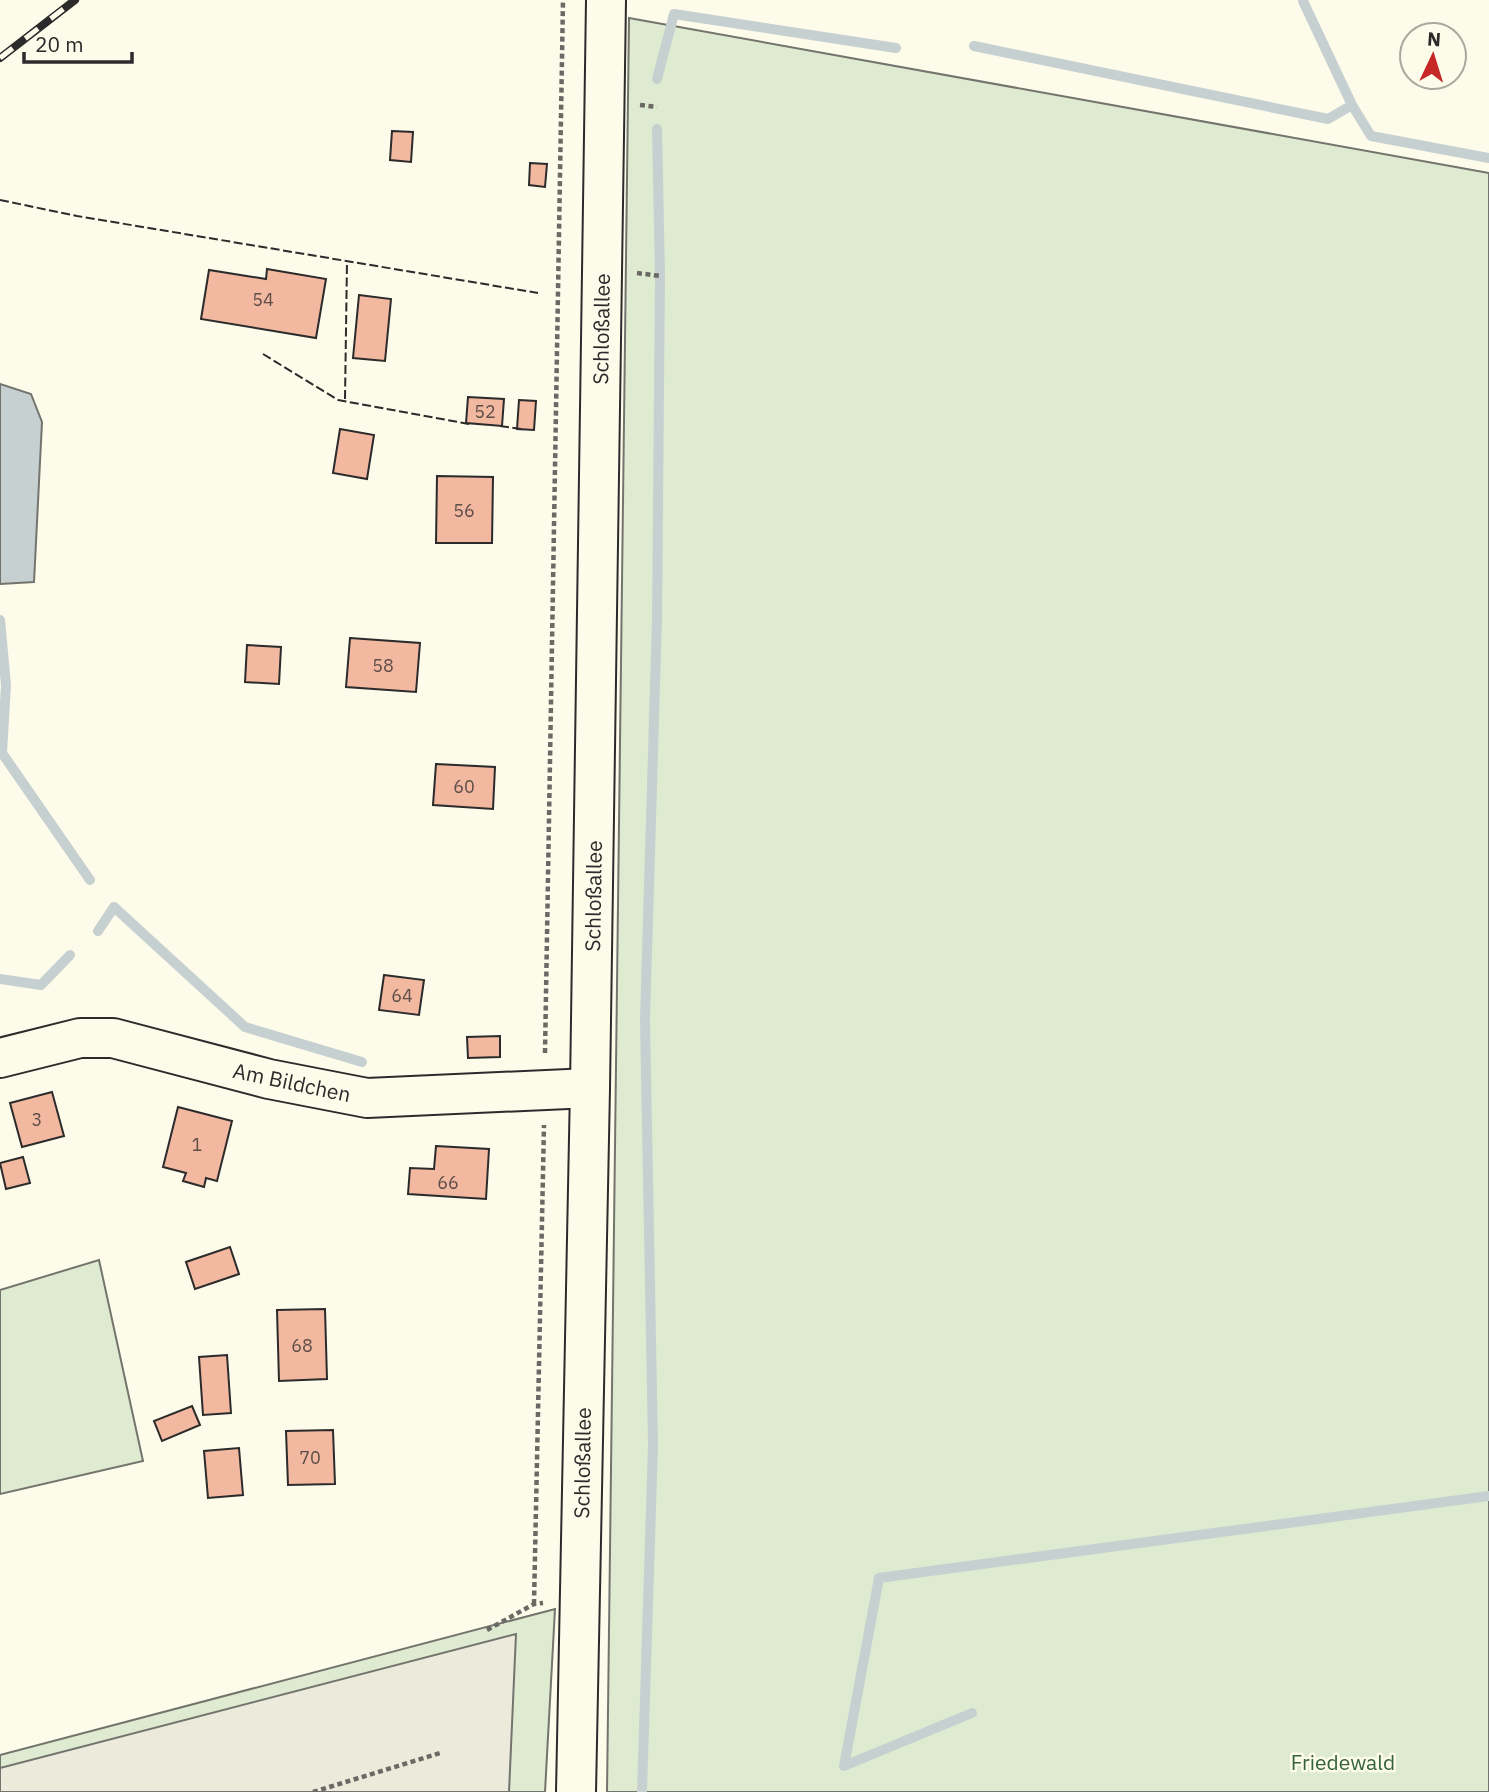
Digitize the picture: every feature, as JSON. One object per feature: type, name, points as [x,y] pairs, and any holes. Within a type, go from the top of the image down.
[{"type":"main road","name":"Schloßallee","points":[[576,1792],[590,1088],[606,0]]},
{"type":"main road","name":"Am Bildchen","points":[[0,1058],[80,1038],[113,1038],[269,1079],[368,1098],[590,1088]]},
{"type":"path","points":[[487,1630],[534,1604],[563,0]]},
{"type":"path","points":[[313,1792],[440,1753]]},
{"type":"green space","name":"Friedewald","points":[[629,18],[1489,173],[1489,1792],[607,1792]]},
{"type":"green space","points":[[99,1260],[143,1461],[0,1494],[0,1290]]},
{"type":"green space","points":[[555,1609],[545,1792],[0,1792],[0,1755]]},
{"type":"shaded area","points":[[0,384],[31,394],[42,422],[34,582],[0,584]]},
{"type":"shaded area","points":[[516,1634],[509,1792],[0,1792],[0,1768]]},
{"type":"building","points":[[392,131],[413,132],[411,162],[390,160]]},
{"type":"building","points":[[530,163],[547,164],[545,187],[529,185]]},
{"type":"building","points":[[267,269],[326,279],[316,338],[201,319],[209,270],[266,279]]},
{"type":"building","points":[[359,295],[391,299],[385,361],[353,358]]},
{"type":"building","points":[[468,397],[504,399],[502,426],[466,423]]},
{"type":"building","points":[[519,400],[536,401],[534,430],[517,429]]},
{"type":"building","points":[[340,429],[374,435],[367,479],[333,473]]},
{"type":"building","points":[[437,476],[493,477],[492,543],[436,543]]},
{"type":"building","points":[[350,638],[420,643],[416,692],[346,687]]},
{"type":"building","points":[[247,645],[281,647],[279,684],[245,682]]},
{"type":"building","points":[[436,764],[495,767],[493,809],[433,805]]},
{"type":"building","points":[[384,975],[424,980],[419,1015],[379,1010]]},
{"type":"building","points":[[500,1036],[500,1057],[468,1058],[467,1037]]},
{"type":"building","points":[[52,1092],[64,1136],[22,1147],[10,1103]]},
{"type":"building","points":[[178,1107],[232,1121],[217,1181],[206,1178],[204,1187],[183,1181],[186,1173],[163,1167]]},
{"type":"building","points":[[436,1146],[489,1149],[486,1199],[408,1194],[410,1168],[434,1169]]},
{"type":"building","points":[[23,1157],[30,1183],[6,1189],[0,1163]]},
{"type":"building","points":[[230,1247],[239,1274],[195,1289],[186,1262]]},
{"type":"building","points":[[325,1309],[327,1379],[279,1381],[277,1310]]},
{"type":"building","points":[[227,1355],[231,1413],[203,1415],[199,1357]]},
{"type":"building","points":[[192,1406],[200,1425],[162,1441],[154,1421]]},
{"type":"building","points":[[333,1430],[335,1484],[288,1485],[286,1431]]},
{"type":"building","points":[[239,1448],[243,1495],[208,1498],[204,1451]]},
{"type":"waterway","points":[[1303,1],[1352,105]]},
{"type":"waterway","points":[[657,79],[674,14],[896,48]]},
{"type":"waterway","points":[[974,46],[1328,119],[1352,105],[1371,136],[1489,158]]},
{"type":"waterway","points":[[642,1792],[653,1445],[645,1019],[657,619],[660,276],[657,129]]},
{"type":"waterway","points":[[0,620],[6,685],[2,753],[90,880]]},
{"type":"waterway","points":[[98,931],[114,907],[245,1027],[362,1062]]},
{"type":"waterway","points":[[0,979],[41,985],[70,955]]},
{"type":"waterway","points":[[972,1713],[844,1766],[879,1578],[1489,1496]]},
{"type":"railway","points":[[0,58],[75,0]]},
{"type":"fence","points":[[0,200],[77,216],[538,293]]},
{"type":"fence","points":[[345,399],[347,262]]},
{"type":"fence","points":[[263,354],[338,400],[469,424]]},
{"type":"fence","points":[[500,426],[521,429]]}]
